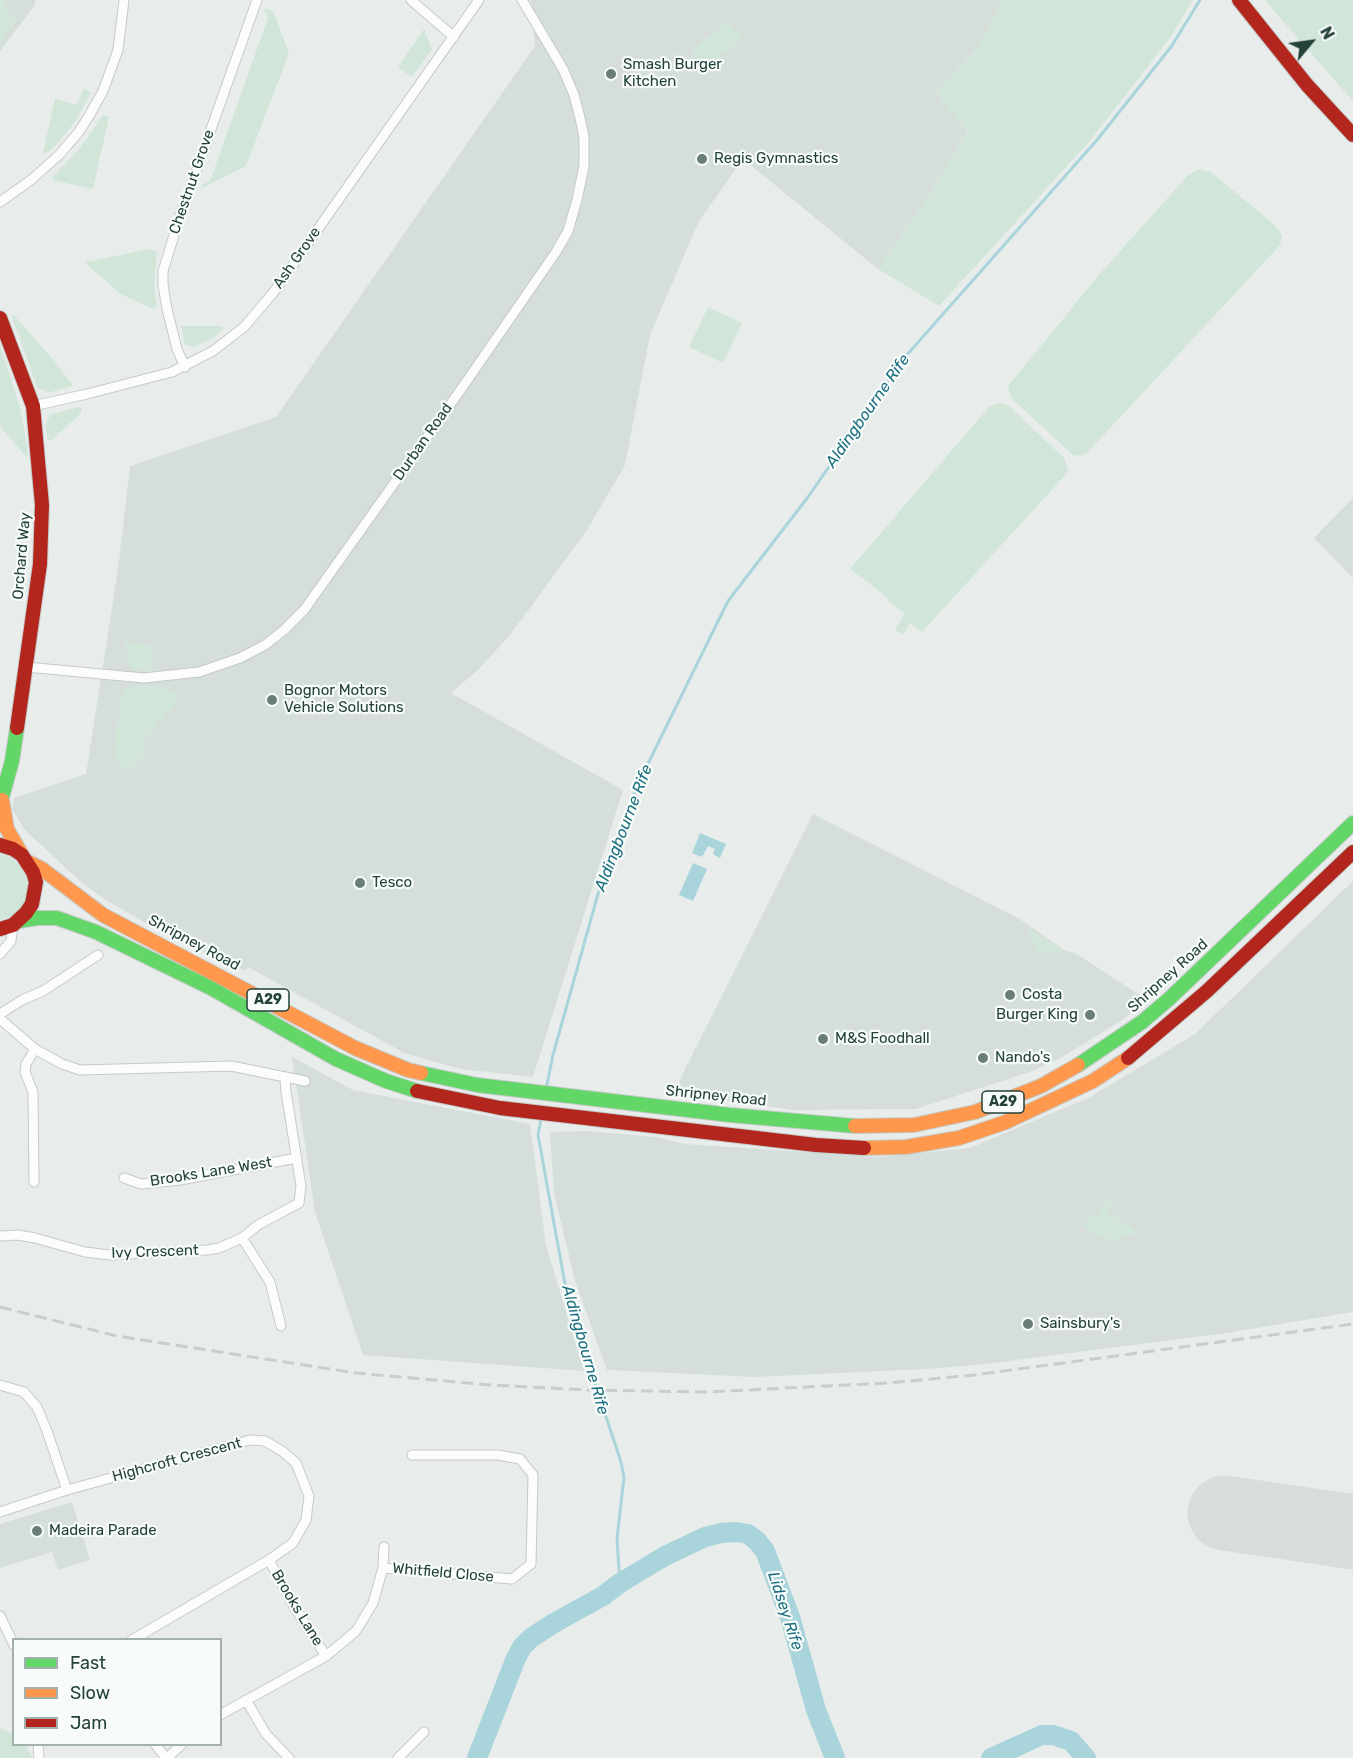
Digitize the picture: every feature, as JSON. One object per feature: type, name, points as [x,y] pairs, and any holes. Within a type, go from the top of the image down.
[{"type":"main road","points":[[1239,0],[1307,85],[1353,135]]},
{"type":"main road","name":"Orchard Way","points":[[0,318],[33,406],[41,481],[42,523],[40,564],[26,667],[12,761],[1,802]]},
{"type":"main road","points":[[1,802],[7,829],[33,872],[35,893],[32,904],[10,925]]},
{"type":"main road","name":"Shripney Road","points":[[0,845],[13,849],[103,915],[367,1053],[408,1070],[477,1085],[835,1126],[882,1127],[914,1125],[975,1112],[1032,1090],[1102,1051],[1142,1022],[1198,973],[1353,823]]},
{"type":"main road","name":"A29","points":[[10,925],[37,918],[57,918],[96,932],[211,988],[336,1059],[386,1081],[421,1092],[524,1111],[816,1145],[868,1148],[906,1147],[960,1138],[1006,1122],[1093,1081],[1134,1053],[1199,998],[1353,852]]},
{"type":"street","points":[[0,202],[32,180],[59,156],[78,134],[103,91],[118,50],[124,0]]},
{"type":"street","name":"Chestnut Grove","points":[[185,367],[177,349],[167,309],[163,271],[175,230],[257,0]]},
{"type":"street","points":[[411,0],[454,37]]},
{"type":"street","name":"Ash Grove","points":[[33,406],[151,378],[185,367],[213,351],[244,327],[273,293],[479,0]]},
{"type":"street","name":"Durban Road","points":[[26,667],[144,678],[199,672],[240,658],[265,645],[304,610],[464,385],[568,231],[578,200],[584,166],[584,137],[574,96],[563,69],[522,0]]},
{"type":"street","points":[[0,954],[11,941],[10,925]]},
{"type":"street","points":[[0,1014],[22,1000],[43,991],[98,955]]},
{"type":"street","points":[[0,1019],[35,1049],[62,1064],[80,1070],[231,1066],[305,1081]]},
{"type":"street","points":[[34,1182],[33,1092],[26,1072],[26,1064],[35,1049]]},
{"type":"street","points":[[285,1078],[297,1158]]},
{"type":"street","name":"Brooks Lane West","points":[[124,1178],[141,1184],[180,1180],[297,1158]]},
{"type":"street","name":"Ivy Crescent","points":[[0,1236],[18,1235],[85,1252],[110,1255],[219,1248],[242,1238],[258,1226],[299,1203],[301,1186],[297,1158]]},
{"type":"street","points":[[242,1238],[270,1282],[281,1326]]},
{"type":"street","points":[[0,1385],[24,1392],[37,1407],[48,1431],[67,1490]]},
{"type":"street","name":"Highcroft Crescent","points":[[0,1512],[67,1490],[250,1440],[264,1442],[282,1451],[296,1463],[309,1496],[306,1520],[293,1543],[269,1560],[135,1638]]},
{"type":"street","name":"Whitfield Close","points":[[382,1568],[512,1579],[531,1564],[533,1475],[520,1459],[498,1455],[412,1455]]},
{"type":"street","name":"Brooks Lane","points":[[222,1715],[326,1656],[356,1631],[373,1603],[382,1568],[384,1547]]},
{"type":"street","name":"Brooks Lane","points":[[269,1560],[293,1605],[326,1656]]},
{"type":"street","points":[[0,1616],[12,1641]]},
{"type":"street","points":[[246,1700],[266,1734],[289,1758]]},
{"type":"street","points":[[398,1758],[424,1732]]},
{"type":"street","points":[[157,1746],[166,1758],[180,1746]]},
{"type":"shaded area","points":[[0,0],[35,0],[35,5],[0,51]]},
{"type":"shaded area","points":[[530,0],[1003,0],[981,44],[936,93],[968,131],[931,193],[878,269],[743,159],[699,221],[650,335],[625,465],[587,530],[509,636],[478,670],[451,693],[623,790],[533,1077],[461,1069],[404,1053],[248,967],[245,971],[175,940],[83,884],[24,829],[12,809],[14,798],[86,774],[118,569],[130,466],[276,417],[535,46]]},
{"type":"shaded area","points":[[1353,498],[1353,578],[1314,538]]},
{"type":"shaded area","points":[[813,814],[1020,919],[1064,950],[1075,953],[1149,1001],[1059,1059],[1030,1072],[916,1109],[792,1110],[676,1093],[682,1075]]},
{"type":"shaded area","points":[[1353,881],[1353,1312],[1227,1333],[985,1364],[927,1369],[754,1377],[607,1370],[575,1281],[554,1193],[550,1132],[585,1131],[656,1137],[685,1144],[880,1157],[970,1148],[1090,1097],[1195,1034]]},
{"type":"shaded area","points":[[292,1057],[353,1090],[530,1124],[546,1245],[584,1371],[363,1355],[315,1212]]},
{"type":"shaded area","points":[[72,1502],[90,1560],[58,1570],[52,1552],[0,1568],[0,1524]]},
{"type":"green space","points":[[0,0],[7,0],[5,7],[8,14],[17,20],[0,43]]},
{"type":"green space","points":[[1003,0],[1193,0],[1170,38],[1089,142],[939,306],[878,269],[931,193],[968,131],[936,93],[981,44]]},
{"type":"green space","points":[[1266,0],[1353,0],[1353,101],[1273,10]]},
{"type":"green space","points":[[264,9],[273,11],[289,53],[246,166],[202,188],[202,185],[210,181],[268,18]]},
{"type":"green space","points":[[726,21],[742,38],[707,68],[692,52]]},
{"type":"green space","points":[[424,29],[432,49],[412,77],[398,67]]},
{"type":"green space","points":[[84,89],[91,93],[75,122],[57,144],[47,153],[43,153],[55,98],[76,105]]},
{"type":"green space","points":[[103,115],[109,117],[93,189],[52,180],[53,176],[81,147]]},
{"type":"green space","points":[[1199,169],[1211,172],[1271,222],[1282,236],[1280,245],[1088,452],[1081,456],[1073,455],[1011,398],[1008,386],[1098,276],[1189,174]]},
{"type":"green space","points":[[149,249],[157,252],[154,285],[157,308],[153,309],[121,294],[86,262]]},
{"type":"green space","points":[[708,307],[742,323],[723,363],[689,347]]},
{"type":"green space","points":[[14,315],[55,362],[72,386],[48,393],[37,387],[12,317]]},
{"type":"green space","points":[[181,326],[221,326],[223,330],[195,347],[186,345],[184,342]]},
{"type":"green space","points":[[0,345],[20,407],[28,455],[26,456],[0,427]]},
{"type":"green space","points":[[1001,403],[1008,405],[1065,459],[1068,472],[922,632],[910,623],[903,635],[895,630],[905,613],[887,601],[888,598],[850,569],[990,406]]},
{"type":"green space","points":[[82,408],[81,413],[52,440],[48,440],[45,424],[51,414]]},
{"type":"green space","points":[[125,641],[153,647],[151,672],[131,669]]},
{"type":"green space","points":[[133,685],[162,688],[178,697],[175,705],[140,744],[147,751],[127,772],[115,759],[114,753],[121,696]]},
{"type":"green space","points":[[0,854],[11,858],[20,866],[26,875],[28,886],[21,908],[13,916],[0,920]]},
{"type":"green space","points":[[1028,927],[1042,936],[1065,952],[1036,953]]},
{"type":"green space","points":[[1107,1197],[1112,1200],[1107,1212],[1134,1229],[1134,1233],[1130,1236],[1115,1240],[1100,1237],[1082,1225],[1087,1219],[1097,1215]]},
{"type":"green space","points":[[0,1727],[12,1734],[12,1746],[26,1746],[32,1758],[0,1758]]},
{"type":"water","points":[[700,833],[726,844],[720,858],[713,854],[715,849],[708,846],[702,857],[692,853]]},
{"type":"water","points":[[693,863],[707,869],[693,901],[679,895]]},
{"type":"waterway","name":"Aldingbourne Rife","points":[[546,1089],[553,1055],[598,894],[638,784],[728,601],[808,497],[905,357],[1097,140],[1171,47],[1200,0]]},
{"type":"waterway","name":"Aldingbourne Rife","points":[[541,1119],[538,1135],[569,1306],[624,1477],[617,1539],[620,1583]]},
{"type":"waterway","name":"Lidsey Rife","points":[[477,1758],[516,1658],[531,1638],[665,1556],[705,1537],[736,1532],[748,1534],[765,1551],[790,1617],[816,1710],[835,1758]]},
{"type":"waterway","name":"Lidsey Rife","points":[[991,1758],[1042,1735],[1053,1735],[1071,1741],[1086,1758]]},
{"type":"runway","points":[[1225,1513],[1353,1532]]},
{"type":"railway","points":[[0,1307],[117,1336],[356,1373],[490,1385],[706,1392],[888,1383],[974,1375],[1353,1324]]},
{"type":"traffic: fast","points":[[0,804],[12,761],[17,728]]},
{"type":"traffic: fast","points":[[1078,1065],[1142,1022],[1169,999],[1353,823]]},
{"type":"traffic: fast","points":[[19,921],[57,918],[96,932],[211,988],[336,1059],[386,1081],[417,1091]]},
{"type":"traffic: fast","points":[[421,1073],[477,1085],[730,1115],[855,1126]]},
{"type":"traffic: slow","points":[[2,800],[7,829],[22,855]]},
{"type":"traffic: slow","points":[[28,862],[42,869],[103,915],[355,1048],[421,1073]]},
{"type":"traffic: slow","points":[[864,1148],[906,1147],[959,1138],[1006,1122],[1093,1081],[1128,1058]]},
{"type":"traffic: slow","points":[[855,1126],[914,1125],[975,1112],[1041,1086],[1078,1065]]},
{"type":"traffic: jam","points":[[1239,0],[1307,85],[1353,135]]},
{"type":"traffic: jam","points":[[0,318],[33,406],[42,505],[40,564],[17,728]]},
{"type":"traffic: jam","points":[[0,845],[22,855],[33,872],[36,882],[32,904],[26,913],[13,925],[0,929]]},
{"type":"traffic: jam","points":[[1128,1058],[1207,991],[1353,852]]},
{"type":"traffic: jam","points":[[417,1091],[500,1108],[816,1145],[864,1148]]},
{"type":"place","name":"Smash Burger Kitchen","points":[[611,74]]},
{"type":"place","name":"Regis Gymnastics","points":[[702,159]]},
{"type":"place","name":"Bognor Motors Vehicle Solutions","points":[[272,700]]},
{"type":"place","name":"Tesco","points":[[360,883]]},
{"type":"place","name":"Costa","points":[[1010,995]]},
{"type":"place","name":"Burger King","points":[[1090,1015]]},
{"type":"place","name":"M&S Foodhall","points":[[823,1039]]},
{"type":"place","name":"Nando's","points":[[983,1058]]},
{"type":"place","name":"Sainsbury's","points":[[1028,1324]]},
{"type":"place","name":"Madeira Parade","points":[[37,1531]]}]
